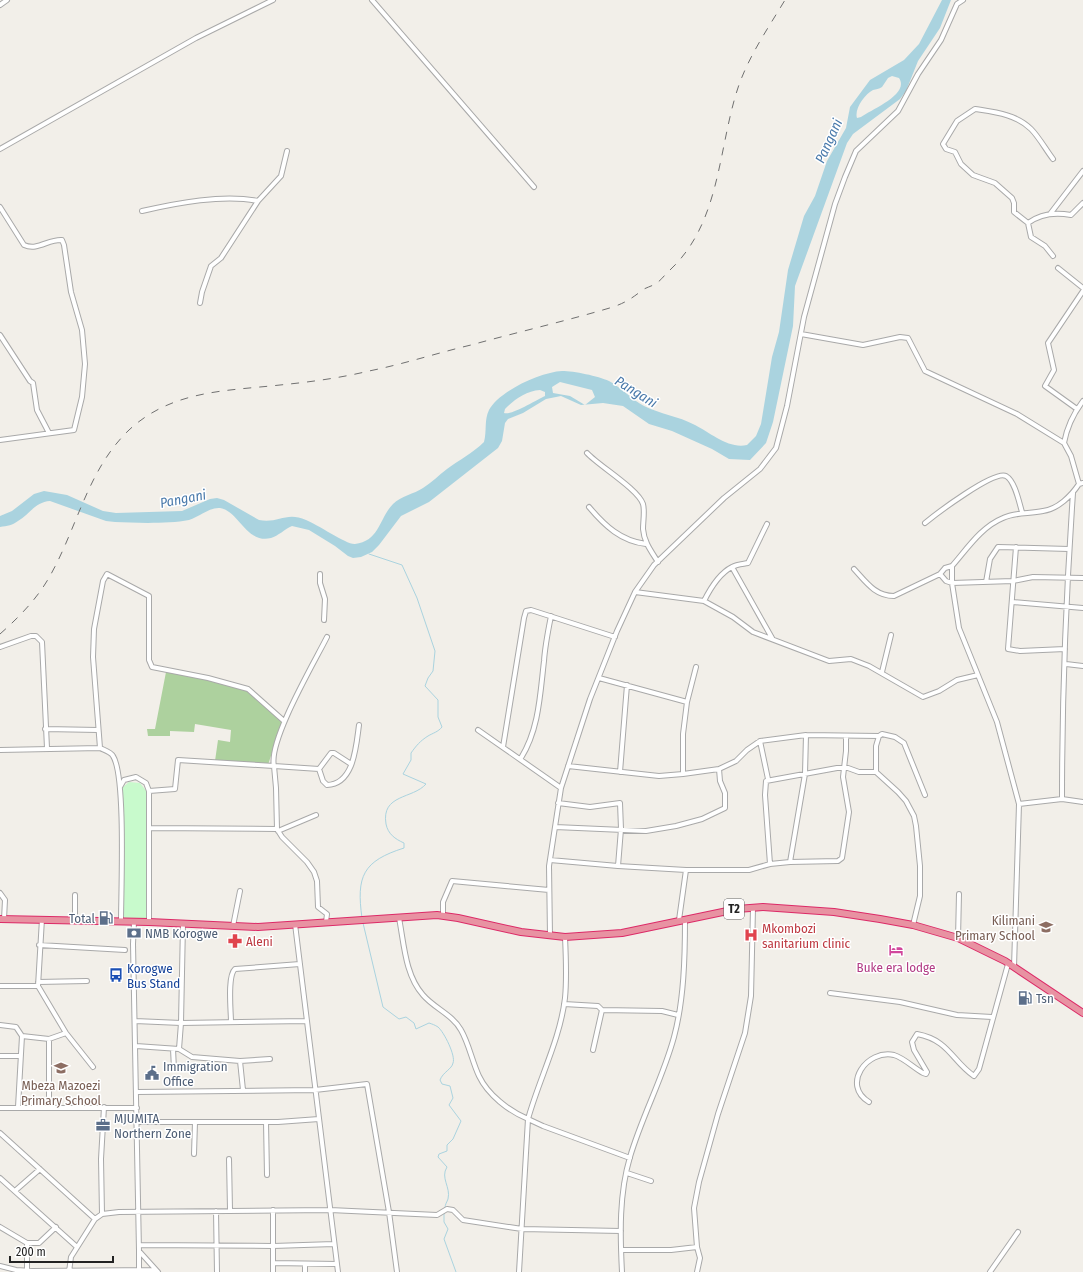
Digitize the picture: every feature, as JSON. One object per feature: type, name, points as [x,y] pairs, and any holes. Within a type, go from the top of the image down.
[{"type":"highway","name":"T2","points":[[2,919],[149,922],[258,927],[443,916],[550,936],[565,937],[622,933],[737,909],[753,908],[834,912],[913,925],[958,938],[1014,967],[1083,1013]]},
{"type":"street","points":[[0,5],[7,0]]},
{"type":"street","points":[[0,149],[196,38],[273,0]]},
{"type":"street","points":[[372,0],[534,187]]},
{"type":"street","points":[[550,936],[550,860],[561,788],[599,678],[615,637],[635,592],[658,562],[724,498],[760,469],[776,448],[788,406],[801,334],[835,204],[856,152],[898,111],[918,74],[941,40],[957,4],[963,0]]},
{"type":"street","points":[[1053,159],[1030,128],[1016,119],[999,112],[975,109],[957,121],[943,144],[946,149],[955,152],[961,164],[973,175],[995,183],[1012,198],[1014,203],[1014,212],[1028,223],[1030,237],[1045,246],[1053,256]]},
{"type":"street","points":[[200,303],[202,292],[211,266],[221,258],[258,201],[281,176],[287,151]]},
{"type":"street","points":[[1050,215],[1083,171]]},
{"type":"street","points":[[142,211],[173,204],[235,198],[258,201]]},
{"type":"street","points":[[1028,223],[1037,217],[1059,213],[1071,215],[1083,204]]},
{"type":"street","points":[[0,207],[24,245],[31,248],[57,240],[62,240],[71,292],[82,330],[85,364],[82,397],[74,430],[0,440]]},
{"type":"street","points":[[1058,268],[1083,290],[1048,343],[1054,370],[1045,386],[1077,409]]},
{"type":"street","points":[[801,334],[863,345],[906,337],[908,338],[925,371],[1011,411],[1064,443],[1071,456],[1081,483],[1073,493],[1054,508],[1042,511],[1022,512],[1003,517],[988,526],[952,566],[945,568],[940,574],[894,596],[887,596],[873,590],[854,569]]},
{"type":"street","points":[[0,335],[30,381],[33,383],[37,410],[49,433]]},
{"type":"street","points":[[1064,443],[1067,429],[1077,409],[1083,401]]},
{"type":"street","points":[[586,452],[634,491],[643,504],[643,530],[646,544],[658,562]]},
{"type":"street","points":[[925,523],[942,509],[950,506],[983,482],[1001,475],[1006,476],[1011,481],[1022,512]]},
{"type":"street","points":[[1062,799],[1062,705],[1066,664],[1067,577],[1073,493]]},
{"type":"street","points":[[589,507],[602,522],[619,535],[633,542],[646,544]]},
{"type":"street","points":[[704,601],[710,589],[732,567],[748,562],[767,524]]},
{"type":"street","points":[[986,582],[990,559],[995,550],[998,548],[1016,547],[1069,549]]},
{"type":"street","points":[[1016,547],[1008,650],[1033,651],[1065,649]]},
{"type":"street","points":[[952,566],[952,583],[959,628],[997,722],[1019,804],[1014,967]]},
{"type":"street","points":[[732,567],[772,638]]},
{"type":"street","points":[[100,748],[93,657],[94,629],[103,580],[107,574],[149,596],[149,660],[152,667],[208,678],[248,689],[284,721]]},
{"type":"street","points":[[320,574],[320,583],[325,599],[324,620]]},
{"type":"street","points":[[940,574],[946,581],[952,583],[1013,581],[1033,577],[1083,578]]},
{"type":"street","points":[[635,592],[704,601],[733,617],[753,632],[829,661],[851,659],[882,672],[915,693],[923,696],[938,691],[957,680],[978,675]]},
{"type":"street","points":[[1012,602],[1083,608]]},
{"type":"street","points":[[503,748],[526,611],[531,610],[615,637]]},
{"type":"street","points":[[520,758],[530,743],[540,701],[544,660],[551,616]]},
{"type":"street","points":[[0,647],[31,636],[36,636],[42,642],[47,748]]},
{"type":"street","points":[[882,672],[891,636]]},
{"type":"street","points":[[326,922],[327,914],[318,907],[317,881],[314,872],[277,830],[276,788],[272,759],[284,721],[327,637]]},
{"type":"street","points":[[1066,664],[1083,666]]},
{"type":"street","points":[[683,774],[683,734],[687,702],[696,667]]},
{"type":"street","points":[[599,678],[687,702]]},
{"type":"street","points":[[620,772],[627,685]]},
{"type":"street","points":[[319,769],[323,781],[327,785],[334,785],[347,776],[355,752],[359,725]]},
{"type":"street","points":[[45,729],[98,730]]},
{"type":"street","points":[[478,730],[561,788]]},
{"type":"street","points":[[568,766],[659,776],[683,774],[719,769],[736,761],[747,750],[760,741],[806,735],[846,736],[857,734],[879,736],[882,734],[895,737],[904,743],[925,795]]},
{"type":"street","points":[[790,862],[805,774],[806,735]]},
{"type":"street","points":[[550,860],[686,870],[749,870],[770,864],[838,861],[842,858],[849,812],[843,777],[846,736]]},
{"type":"street","points":[[876,772],[876,746],[879,736]]},
{"type":"street","points":[[760,741],[768,779],[766,781],[765,795],[770,864]]},
{"type":"street","points":[[0,750],[100,748],[112,754],[116,762],[120,788],[121,922]]},
{"type":"street","points":[[319,769],[328,756],[334,753],[351,764]]},
{"type":"street","points":[[149,791],[175,789],[178,760],[319,769]]},
{"type":"street","points":[[768,779],[844,768],[859,772],[876,772],[898,792],[906,801],[914,816],[920,866],[920,896],[913,925]]},
{"type":"street","points":[[555,827],[646,831],[676,826],[702,819],[725,808],[725,793],[720,781],[719,769]]},
{"type":"street","points":[[120,788],[124,780],[136,777],[146,783],[149,791],[149,922]]},
{"type":"street","points":[[1019,804],[1062,799],[1083,802]]},
{"type":"street","points":[[558,803],[590,807],[620,803],[621,829],[618,866]]},
{"type":"street","points":[[150,828],[277,830],[316,815]]},
{"type":"street","points":[[622,1272],[621,1231],[630,1158],[643,1120],[664,1069],[678,1015],[682,920],[686,870]]},
{"type":"street","points":[[443,916],[443,902],[452,881],[549,890]]},
{"type":"street","points":[[233,926],[240,891]]},
{"type":"street","points":[[0,892],[5,900],[2,919]]},
{"type":"street","points":[[958,938],[959,894]]},
{"type":"street","points":[[75,895],[75,920]]},
{"type":"street","points":[[697,1272],[700,1258],[697,1247],[694,1208],[699,1182],[718,1114],[745,1033],[751,996],[753,908]]},
{"type":"street","points":[[399,918],[413,980],[423,995],[447,1014],[461,1030],[480,1078],[498,1101],[509,1110],[550,1129],[630,1158]]},
{"type":"street","points":[[42,919],[38,984],[66,1033],[93,1067]]},
{"type":"street","points":[[134,922],[139,1271]]},
{"type":"street","points":[[179,1049],[183,924]]},
{"type":"street","points":[[295,924],[338,1272]]},
{"type":"street","points":[[519,1272],[528,1119],[556,1036],[564,1004],[567,964],[565,937]]},
{"type":"street","points":[[40,945],[125,950]]},
{"type":"street","points":[[231,1022],[232,971],[235,969],[300,964]]},
{"type":"street","points":[[869,1102],[860,1097],[856,1084],[859,1073],[875,1057],[884,1054],[895,1056],[923,1073],[926,1074],[928,1072],[914,1050],[912,1042],[917,1034],[934,1039],[945,1046],[974,1076],[979,1068],[1008,964]]},
{"type":"street","points":[[0,986],[86,981]]},
{"type":"street","points":[[830,993],[900,1002],[957,1015],[992,1017]]},
{"type":"street","points":[[564,1004],[598,1006],[602,1010],[662,1011],[678,1015]]},
{"type":"street","points":[[593,1050],[602,1010]]},
{"type":"street","points":[[135,1021],[181,1023],[308,1022]]},
{"type":"street","points":[[0,1025],[16,1027],[22,1036],[18,1107]]},
{"type":"street","points":[[22,1036],[49,1039],[66,1033]]},
{"type":"street","points":[[49,1039],[49,1107]]},
{"type":"street","points":[[136,1046],[179,1049],[192,1057],[240,1061],[270,1059]]},
{"type":"street","points":[[174,1049],[174,1069]]},
{"type":"street","points":[[0,1056],[20,1056]]},
{"type":"street","points":[[240,1061],[243,1090]]},
{"type":"street","points":[[137,1092],[315,1090],[367,1084],[389,1212],[397,1272]]},
{"type":"street","points":[[102,1214],[101,1159],[104,1107]]},
{"type":"street","points":[[0,1108],[137,1108]]},
{"type":"street","points":[[136,1122],[266,1122],[319,1119]]},
{"type":"street","points":[[194,1154],[195,1122]]},
{"type":"street","points":[[266,1122],[267,1175]]},
{"type":"street","points":[[0,1133],[95,1219]]},
{"type":"street","points":[[229,1158],[230,1210]]},
{"type":"street","points":[[16,1190],[40,1169]]},
{"type":"street","points":[[627,1174],[651,1181]]},
{"type":"street","points":[[0,1178],[16,1190],[77,1247]]},
{"type":"street","points":[[69,1272],[71,1258],[77,1247],[95,1219],[102,1214],[230,1210],[330,1210],[437,1215],[447,1209],[453,1210],[463,1220],[522,1229],[621,1231]]},
{"type":"street","points":[[273,1210],[273,1272]]},
{"type":"street","points":[[216,1211],[217,1272]]},
{"type":"street","points":[[0,1227],[27,1243],[39,1243],[56,1227]]},
{"type":"street","points":[[990,1272],[1018,1232]]},
{"type":"street","points":[[27,1243],[27,1271]]},
{"type":"street","points":[[139,1245],[272,1246],[334,1244]]},
{"type":"street","points":[[621,1250],[671,1250],[697,1247]]},
{"type":"street","points":[[139,1251],[156,1271]]},
{"type":"street","points":[[273,1263],[336,1264]]},
{"type":"street","points":[[305,1264],[305,1272]]},
{"type":"street","points":[[0,1266],[27,1271],[156,1271]]},
{"type":"green space","points":[[166,672],[230,684],[248,690],[262,701],[282,722],[268,765],[215,761],[218,740],[230,742],[231,730],[195,724],[194,732],[170,731],[170,736],[148,736],[147,729],[155,729]]},
{"type":"green space","points":[[129,782],[140,783],[147,792],[148,918],[122,918],[122,788]]},
{"type":"water","points":[[942,0],[951,0],[940,28],[918,61],[906,91],[900,99],[853,134],[847,143],[795,286],[793,326],[773,422],[766,443],[750,460],[729,459],[712,449],[672,431],[649,424],[623,406],[603,403],[586,405],[595,397],[592,390],[560,382],[552,387],[553,393],[570,396],[584,405],[561,396],[546,399],[523,413],[508,419],[505,423],[502,441],[498,448],[429,502],[401,516],[379,545],[372,552],[361,557],[353,558],[348,556],[309,530],[292,526],[276,536],[262,539],[249,532],[227,510],[220,508],[212,509],[189,520],[152,523],[123,522],[106,521],[50,501],[36,506],[14,523],[0,527],[0,516],[12,511],[34,494],[44,491],[67,495],[103,511],[116,513],[182,511],[210,499],[217,498],[224,500],[259,520],[266,521],[287,517],[299,518],[311,522],[351,543],[355,544],[363,542],[374,534],[388,510],[396,501],[426,486],[484,442],[487,414],[494,403],[502,396],[532,379],[553,372],[562,371],[586,374],[609,381],[644,406],[689,422],[726,443],[740,446],[747,445],[756,436],[761,424],[772,357],[779,332],[788,270],[804,216],[815,196],[827,161],[846,128],[850,107],[870,80],[904,60],[919,44]],"holes":[[[892,76],[899,78],[901,84],[895,95],[881,105],[857,118],[857,110],[864,98],[873,90],[882,87],[888,78]],[[540,390],[545,392],[545,396],[518,410],[504,413],[505,409],[517,399],[525,394]]]},
{"type":"waterway","points":[[362,918],[360,891],[365,872],[379,859],[404,848],[404,843],[392,836],[388,831],[386,824],[388,807],[399,798],[420,789],[426,784],[403,774],[411,760],[411,753],[416,746],[442,727],[438,717],[438,700],[425,686],[433,671],[435,651],[417,598],[402,565],[369,554]]},
{"type":"waterway","points":[[363,923],[383,1007],[399,1019],[406,1017],[414,1023],[416,1029],[429,1023],[438,1027],[446,1039],[453,1055],[452,1065],[440,1080],[442,1084],[450,1086],[453,1098],[449,1105],[461,1121],[453,1139],[447,1145],[447,1151],[439,1154],[438,1157],[447,1167],[445,1171],[445,1179],[449,1195],[445,1208]]},
{"type":"waterway","points":[[444,1213],[444,1222],[448,1229],[444,1239],[456,1272]]},
{"type":"railway","points":[[0,634],[37,596],[47,581],[92,483],[114,446],[129,430],[146,417],[163,407],[181,400],[220,391],[325,380],[395,365],[613,307],[659,281],[686,252],[698,232],[708,210],[715,187],[730,117],[740,81],[745,69],[785,0]]},
{"type":"place","name":"Total","points":[[106,918]]},
{"type":"place","name":"Kilimani Primary School","points":[[1046,927]]},
{"type":"place","name":"NMB Korogwe","points":[[134,933]]},
{"type":"place","name":"Mkombozi sanitarium clinic","points":[[751,935]]},
{"type":"place","name":"Aleni","points":[[235,941]]},
{"type":"place","name":"Buke era lodge","points":[[896,950]]},
{"type":"place","name":"Korogwe Bus Stand","points":[[116,975]]},
{"type":"place","name":"Tsn","points":[[1025,998]]},
{"type":"place","name":"Mbeza Mazoezi Primary School","points":[[61,1068]]},
{"type":"place","name":"Immigration Office","points":[[152,1073]]},
{"type":"place","name":"MJUMITA Northern Zone","points":[[103,1125]]},
{"type":"water label","name":"Pangani","points":[[829,141]]},
{"type":"water label","name":"Pangani","points":[[636,392]]},
{"type":"water label","name":"Pangani","points":[[183,499]]}]
